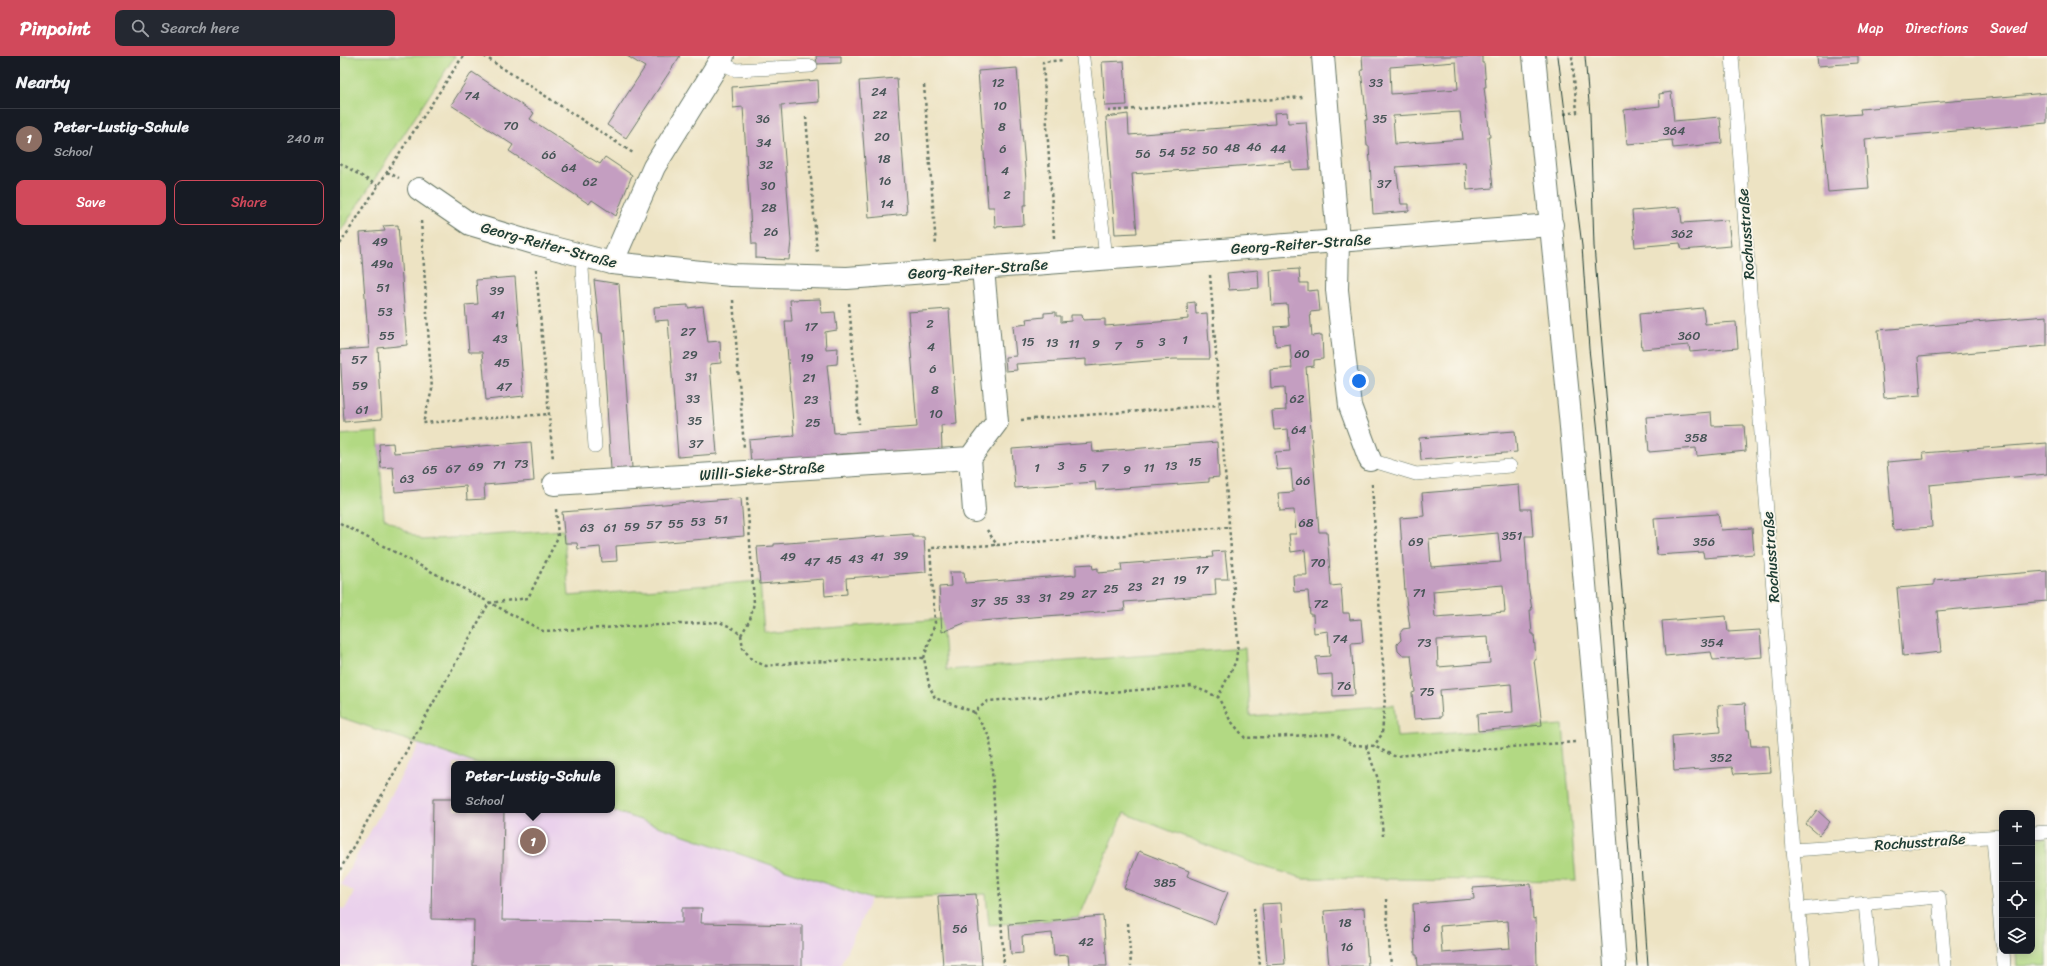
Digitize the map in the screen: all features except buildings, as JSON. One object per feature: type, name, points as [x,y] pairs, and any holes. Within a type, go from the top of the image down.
[{"type":"street","points":[[1323,56],[1338,241],[1337,290],[1350,406],[1370,460]]},
{"type":"street","points":[[1534,56],[1552,225],[1599,741],[1615,966]]},
{"type":"street","points":[[612,263],[654,167],[721,59]]},
{"type":"street","name":"Georg-Reiter-Straße","points":[[419,189],[470,224],[534,243],[612,263],[731,275],[847,278],[1552,225]]},
{"type":"street","points":[[974,511],[970,458],[996,422],[983,268]]},
{"type":"street","name":"Willi-Sieke-Straße","points":[[554,484],[970,458]]},
{"type":"lane","name":"Rochusstraße","points":[[1732,56],[1794,850],[1998,836]]},
{"type":"lane","points":[[721,59],[736,70],[811,66]]},
{"type":"lane","points":[[1083,59],[1106,258]]},
{"type":"lane","points":[[586,256],[582,269],[595,446]]},
{"type":"lane","points":[[1370,460],[1416,474],[1510,466]]},
{"type":"lane","points":[[2035,833],[2047,832]]},
{"type":"lane","points":[[1998,836],[2001,918]]},
{"type":"lane","points":[[1794,850],[1804,966]]},
{"type":"lane","points":[[1799,909],[1939,897],[1945,966]]},
{"type":"lane","points":[[1865,903],[1871,966]]},
{"type":"lane","points":[[2003,954],[2004,966]]},
{"type":"path","points":[[340,244],[463,56]]},
{"type":"path","points":[[484,56],[654,167]]},
{"type":"path","points":[[1572,56],[1575,96]]},
{"type":"path","points":[[1056,263],[1043,62],[1083,59]]},
{"type":"path","points":[[924,85],[938,272]]},
{"type":"path","points":[[1090,113],[1326,96]]},
{"type":"path","points":[[806,117],[819,277]]},
{"type":"path","points":[[340,163],[378,186]]},
{"type":"path","points":[[419,189],[432,390],[423,423],[550,414]]},
{"type":"path","points":[[489,603],[528,598],[558,537],[550,414],[534,243]]},
{"type":"path","points":[[1209,250],[1238,642],[1236,661],[1218,697]]},
{"type":"path","points":[[847,278],[859,424]]},
{"type":"path","points":[[996,422],[1220,405]]},
{"type":"path","points":[[1370,460],[1385,698],[1382,734],[1374,746]]},
{"type":"path","points":[[974,511],[997,545]]},
{"type":"path","points":[[340,523],[543,631],[719,622],[731,627],[741,635],[743,648],[752,660],[766,666],[801,662],[924,658]]},
{"type":"path","points":[[1004,966],[990,738],[974,712],[935,698],[929,685],[924,658],[935,623],[930,548],[997,545],[1229,527]]},
{"type":"path","points":[[340,870],[489,603]]},
{"type":"path","points":[[974,712],[988,701],[1117,690],[1192,686],[1218,697],[1230,720],[1245,738],[1334,734],[1352,745],[1374,746],[1394,756],[1599,741]]},
{"type":"path","points":[[1366,746],[1378,779],[1382,836]]},
{"type":"path","points":[[1386,899],[1391,966]]},
{"type":"path","points":[[1254,908],[1260,966]]},
{"type":"path","points":[[1128,923],[1131,966]]},
{"type":"shaded area","points":[[419,744],[468,761],[451,761],[451,813],[615,813],[615,811],[871,899],[840,966],[340,966],[340,908],[345,909],[354,892],[341,884]]},
{"type":"green space","points":[[340,56],[455,56],[340,232]]},
{"type":"green space","points":[[378,432],[384,518],[422,540],[563,530],[569,596],[760,581],[764,633],[942,619],[946,670],[1245,648],[1250,716],[1394,705],[1397,737],[1563,725],[1576,881],[1303,878],[1255,864],[1124,813],[1079,918],[989,925],[986,894],[871,899],[615,811],[615,761],[468,761],[340,717],[340,435]]},
{"type":"green space","points":[[2047,839],[2047,966],[2017,966],[2016,954],[2035,954],[2035,841]]},
{"type":"tram line","points":[[1558,56],[1582,246],[1589,349],[1600,451],[1637,966]]},
{"type":"tram line","points":[[1585,56],[1590,114],[1594,246],[1624,616],[1648,966]]},
{"type":"place","name":"Peter-Lustig-Schule","points":[[533,841]]}]
